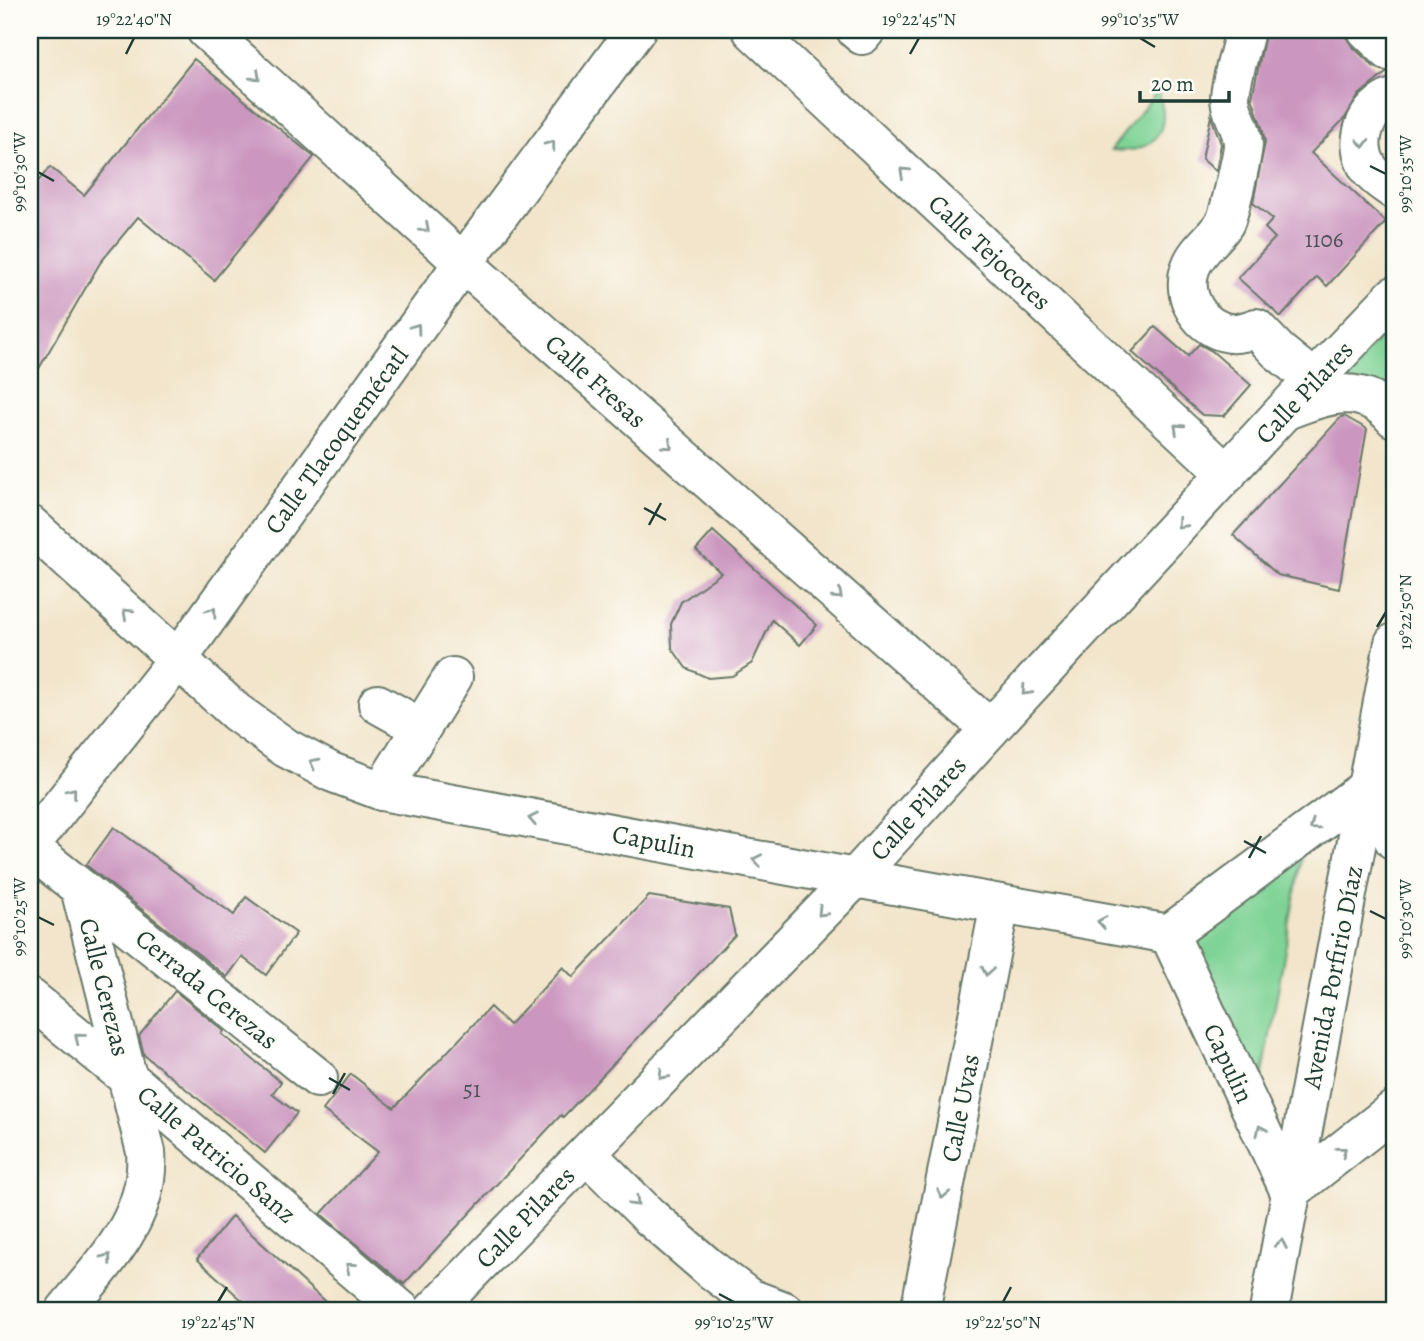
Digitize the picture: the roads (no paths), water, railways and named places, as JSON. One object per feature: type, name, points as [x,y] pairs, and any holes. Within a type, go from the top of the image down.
[{"type":"street","name":"Calle Fresas","points":[[206,30],[463,263],[990,729]]},
{"type":"street","name":"Calle Tlacoquemécatl","points":[[30,846],[178,659],[463,263],[636,30]]},
{"type":"street","name":"Calle Tejocotes","points":[[752,30],[1227,474]]},
{"type":"street","points":[[856,30],[862,35],[866,30]]},
{"type":"street","points":[[1245,30],[1230,98],[1243,143],[1225,221],[1197,255],[1190,268],[1187,283],[1189,298],[1195,312],[1216,329],[1229,333],[1256,328],[1278,351],[1315,381]]},
{"type":"street","points":[[1394,97],[1378,106],[1369,116],[1361,143],[1370,170],[1394,190]]},
{"type":"street","name":"Calle Pilares","points":[[433,1311],[855,878],[1284,411],[1394,296]]},
{"type":"street","points":[[1284,411],[1338,393],[1363,396],[1385,408],[1394,418]]},
{"type":"street","name":"Capulin","points":[[30,525],[236,712],[286,748],[331,772],[382,791],[1169,934],[1290,1192]]},
{"type":"street","name":"Avenida Porfirio Díaz","points":[[1269,1311],[1394,643]]},
{"type":"street","points":[[382,791],[453,677]]},
{"type":"street","points":[[378,704],[421,727]]},
{"type":"street","points":[[1169,934],[1369,786],[1394,840]]},
{"type":"street","name":"Cerrada Cerezas","points":[[30,846],[318,1078]]},
{"type":"street","name":"Calle Cerezas","points":[[65,1311],[124,1236],[146,1188],[146,1152],[80,888]]},
{"type":"street","name":"Calle Uvas","points":[[920,1311],[1000,904]]},
{"type":"street","name":"Calle Patricio Sanz","points":[[30,998],[402,1311]]},
{"type":"street","points":[[1290,1192],[1394,1110]]},
{"type":"street","points":[[586,1154],[649,1216],[709,1267],[749,1297],[784,1311]]}]
